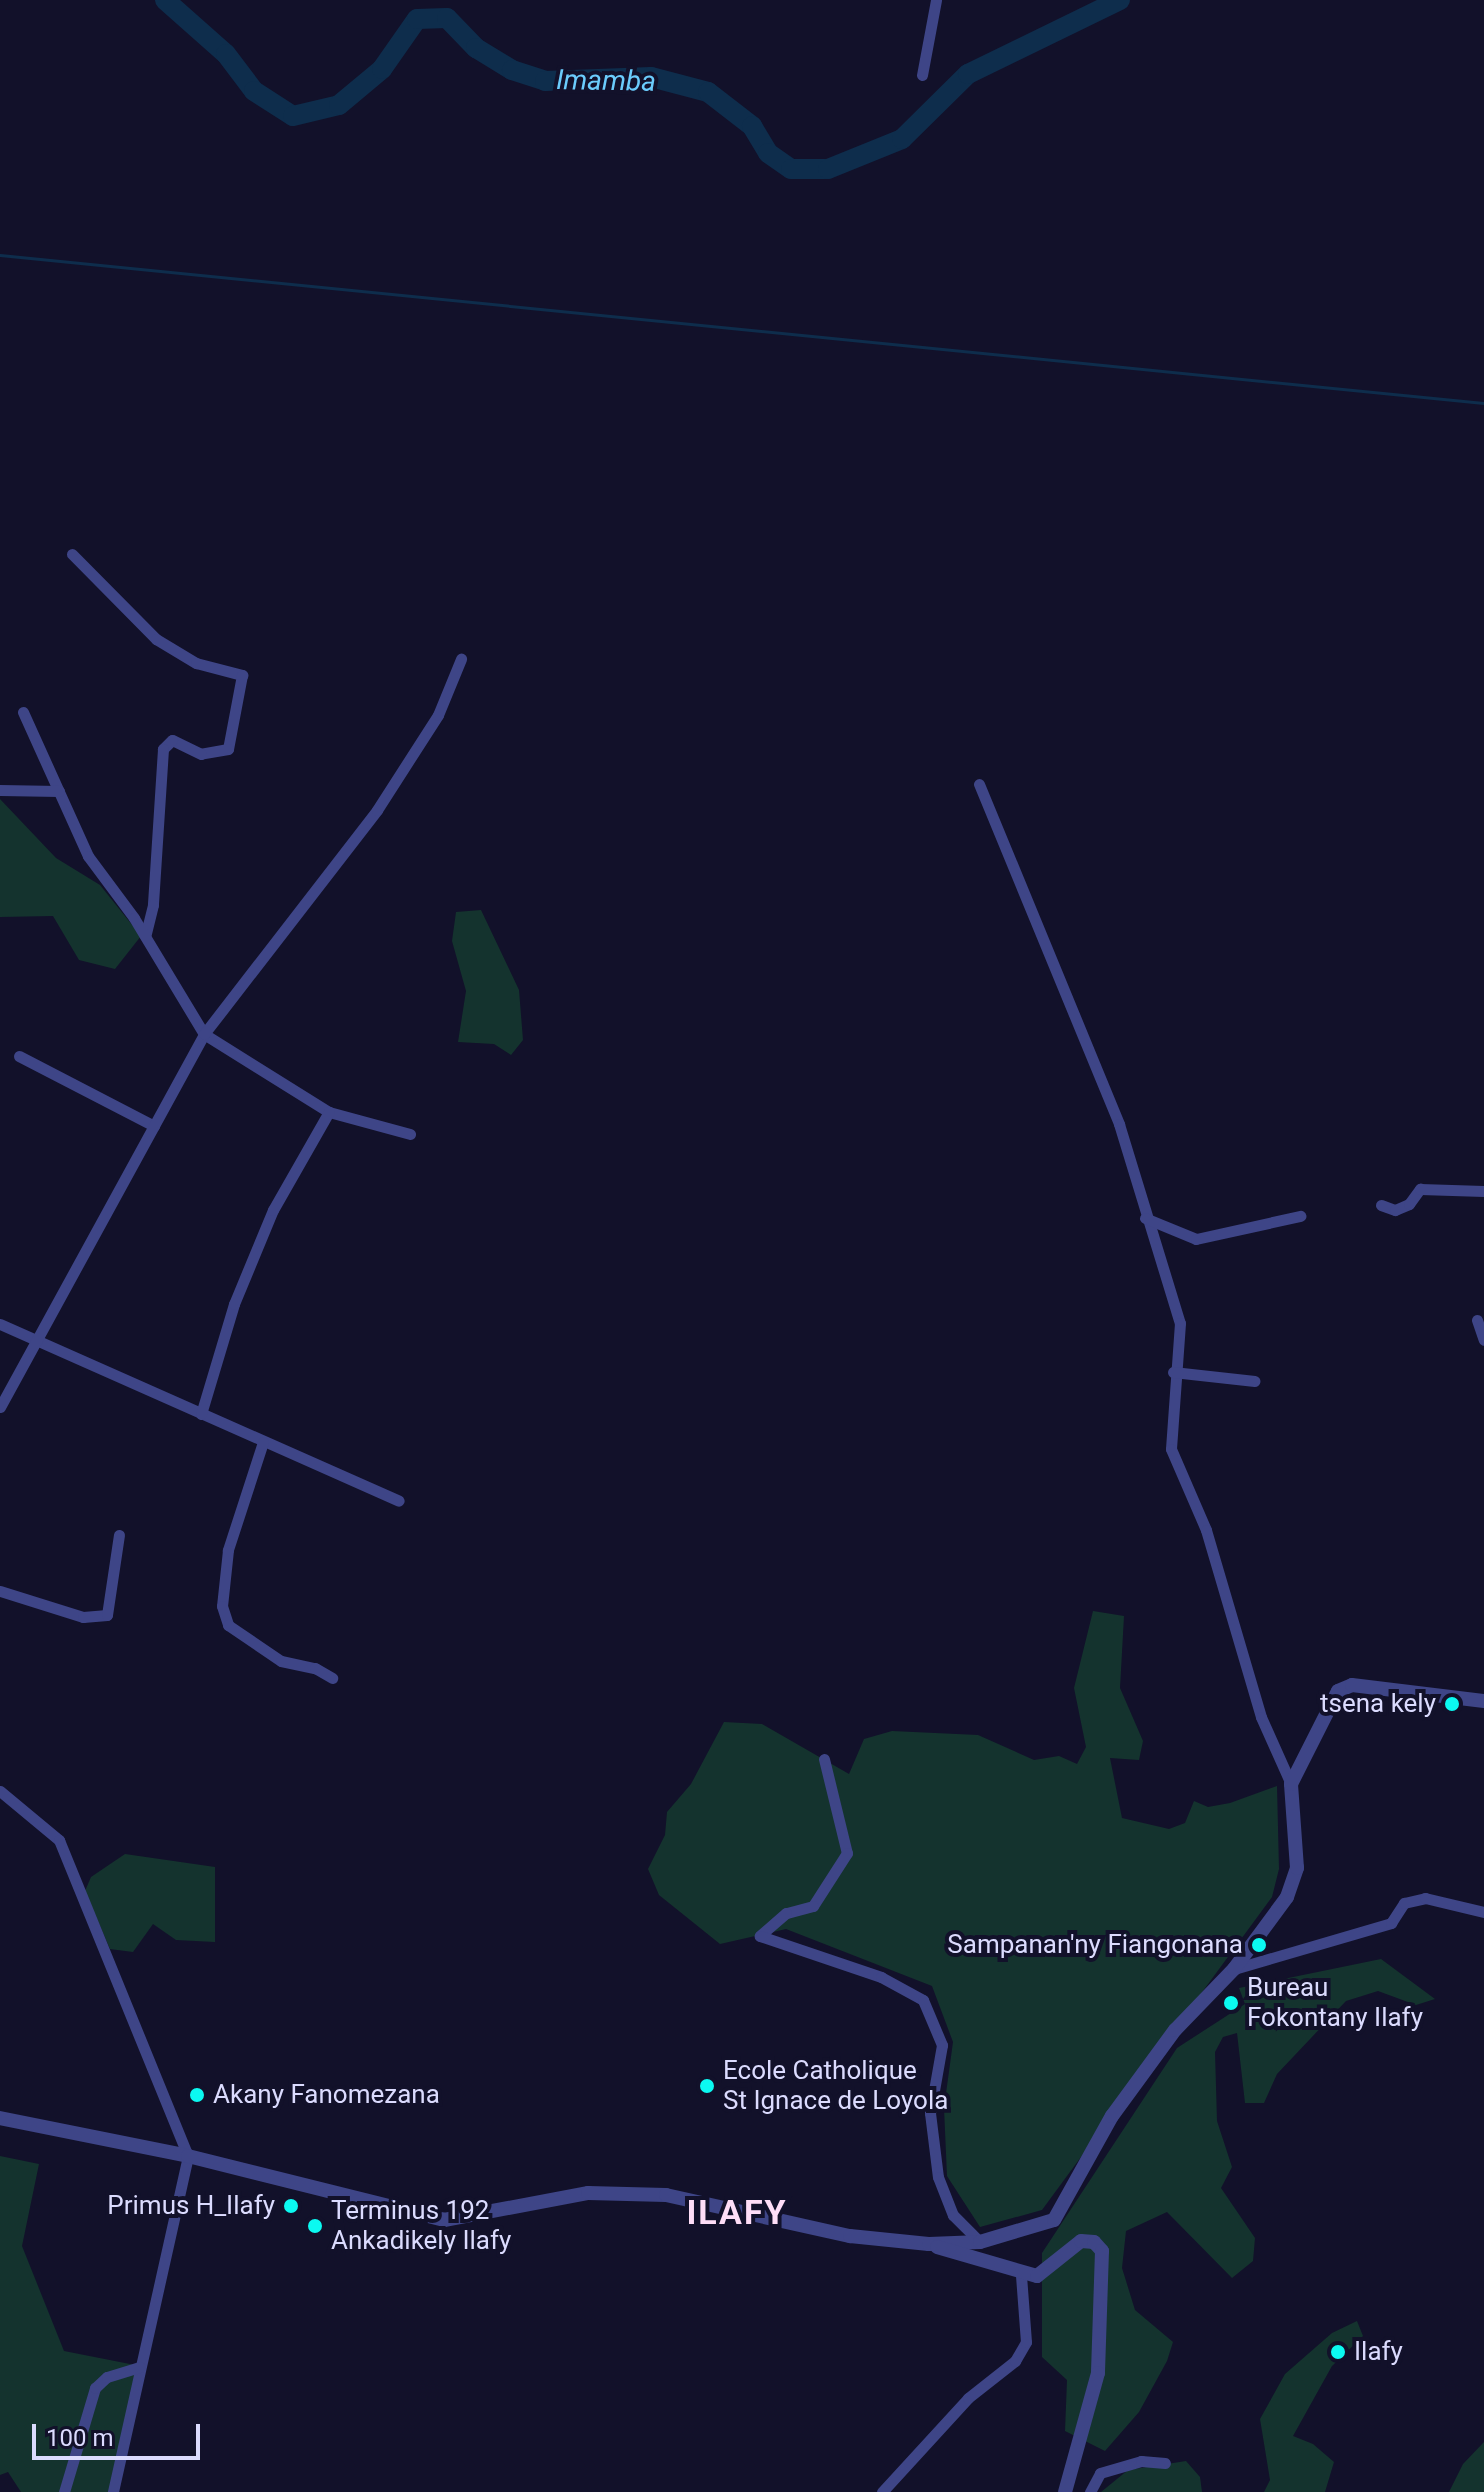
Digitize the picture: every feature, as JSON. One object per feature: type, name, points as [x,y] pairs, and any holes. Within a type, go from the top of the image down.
[{"type":"street","points":[[922,75],[936,0]]},
{"type":"street","points":[[72,554],[156,639],[196,663],[242,675],[228,749],[201,754],[172,740],[163,749],[153,905],[145,936]]},
{"type":"street","points":[[0,1407],[204,1034],[377,810],[438,715],[461,659]]},
{"type":"street","points":[[23,712],[88,856],[145,936],[204,1034],[329,1112],[410,1134]]},
{"type":"street","points":[[0,2118],[188,2156],[444,2220],[588,2193],[666,2195],[850,2236],[929,2244],[980,2242],[1054,2220],[1112,2116],[1175,2030],[1234,1969],[1287,1897],[1297,1868],[1291,1784],[1261,1717],[1206,1530],[1171,1449],[1173,1372],[1180,1323],[1145,1218],[1119,1124],[979,784]]},
{"type":"street","points":[[0,790],[59,791]]},
{"type":"street","points":[[19,1056],[154,1126]]},
{"type":"street","points":[[201,1414],[234,1304],[273,1210],[329,1112]]},
{"type":"street","points":[[1381,1205],[1395,1210],[1409,1204],[1420,1189],[1484,1191]]},
{"type":"street","points":[[1145,1218],[1196,1239],[1300,1216]]},
{"type":"street","points":[[1477,1320],[1484,1340]]},
{"type":"street","points":[[0,1324],[399,1501]]},
{"type":"street","points":[[1173,1372],[1255,1381]]},
{"type":"street","points":[[263,1442],[228,1550],[222,1606],[228,1625],[281,1661],[315,1668],[332,1678]]},
{"type":"street","points":[[0,1591],[83,1617],[107,1615],[119,1535]]},
{"type":"street","points":[[1291,1784],[1338,1691],[1352,1685],[1484,1701]]},
{"type":"street","points":[[824,1759],[847,1853],[813,1906],[786,1913],[760,1936],[867,1972],[923,2000],[942,2045],[930,2113],[938,2177],[953,2215],[980,2242]]},
{"type":"street","points":[[0,1791],[59,1840],[188,2156],[113,2492]]},
{"type":"street","points":[[1234,1969],[1391,1923],[1404,1903],[1425,1898],[1484,1912]]},
{"type":"street","points":[[929,2244],[1021,2275],[1037,2276],[1081,2241],[1094,2242],[1102,2251],[1098,2373],[1065,2492]]},
{"type":"street","points":[[882,2492],[968,2398],[1015,2361],[1026,2342],[1021,2275]]},
{"type":"street","points":[[64,2492],[95,2388],[107,2377],[140,2367]]},
{"type":"street","points":[[1090,2492],[1100,2473],[1141,2461],[1165,2463]]},
{"type":"green space","points":[[0,799],[56,858],[100,885],[141,936],[115,969],[79,960],[53,916],[0,917]]},
{"type":"green space","points":[[481,910],[519,990],[523,1040],[511,1055],[494,1044],[458,1042],[466,991],[452,941],[456,912]]},
{"type":"green space","points":[[1093,1611],[1124,1616],[1120,1688],[1143,1741],[1139,1760],[1110,1758],[1122,1818],[1169,1829],[1185,1823],[1194,1801],[1208,1807],[1230,1803],[1277,1786],[1279,1869],[1272,1897],[1042,2210],[980,2227],[947,2176],[944,2108],[953,2042],[932,1986],[786,1929],[720,1944],[659,1895],[648,1869],[665,1835],[667,1812],[691,1784],[724,1722],[762,1724],[849,1774],[864,1739],[892,1731],[978,1735],[1034,1760],[1059,1756],[1077,1764],[1086,1747],[1074,1688]]},
{"type":"green space","points":[[125,1854],[215,1867],[215,1942],[176,1940],[153,1924],[133,1952],[110,1949],[85,1891],[91,1877]]},
{"type":"green space","points":[[1381,1959],[1435,1999],[1416,2005],[1378,1991],[1346,2001],[1277,2074],[1264,2103],[1245,2103],[1237,2033],[1223,2037],[1215,2052],[1217,2121],[1232,2167],[1221,2188],[1255,2238],[1253,2261],[1232,2278],[1167,2212],[1126,2231],[1122,2268],[1135,2310],[1173,2342],[1167,2361],[1139,2412],[1105,2451],[1065,2431],[1067,2380],[1042,2357],[1042,2253],[1177,2048],[1245,2004],[1239,1988]]},
{"type":"green space","points":[[0,2156],[39,2164],[22,2246],[64,2351],[140,2366],[110,2492],[21,2492],[8,2472],[0,2475]]},
{"type":"green space","points":[[1357,2321],[1363,2336],[1332,2366],[1293,2436],[1313,2444],[1334,2462],[1325,2492],[1264,2492],[1270,2480],[1260,2419],[1285,2374],[1332,2333]]},
{"type":"green space","points":[[1484,2442],[1484,2492],[1449,2492],[1463,2464]]},
{"type":"green space","points":[[1186,2461],[1200,2477],[1202,2492],[1101,2492],[1128,2470]]},
{"type":"waterway","name":"Imamba","points":[[165,0],[226,54],[254,91],[293,116],[339,105],[382,69],[417,19],[447,18],[476,48],[512,70],[545,81],[651,77],[708,92],[752,126],[768,153],[791,169],[828,169],[902,139],[968,74],[1120,0]]},
{"type":"waterway","points":[[0,255],[1484,403]]},
{"type":"place","name":"tsena kely","points":[[1452,1704]]},
{"type":"place","name":"Sampanan'ny Fiangonana","points":[[1259,1945]]},
{"type":"place","name":"Bureau Fokontany Ilafy","points":[[1231,2003]]},
{"type":"place","name":"Ecole Catholique St Ignace de Loyola","points":[[707,2086]]},
{"type":"place","name":"Akany Fanomezana","points":[[197,2095]]},
{"type":"place","name":"Primus H_Ilafy","points":[[291,2206]]},
{"type":"place","name":"Terminus 192 Ankadikely Ilafy","points":[[315,2226]]},
{"type":"place","name":"Ilafy","points":[[1338,2352]]},
{"type":"district","name":"ILAFY","points":[[737,2213]]}]
